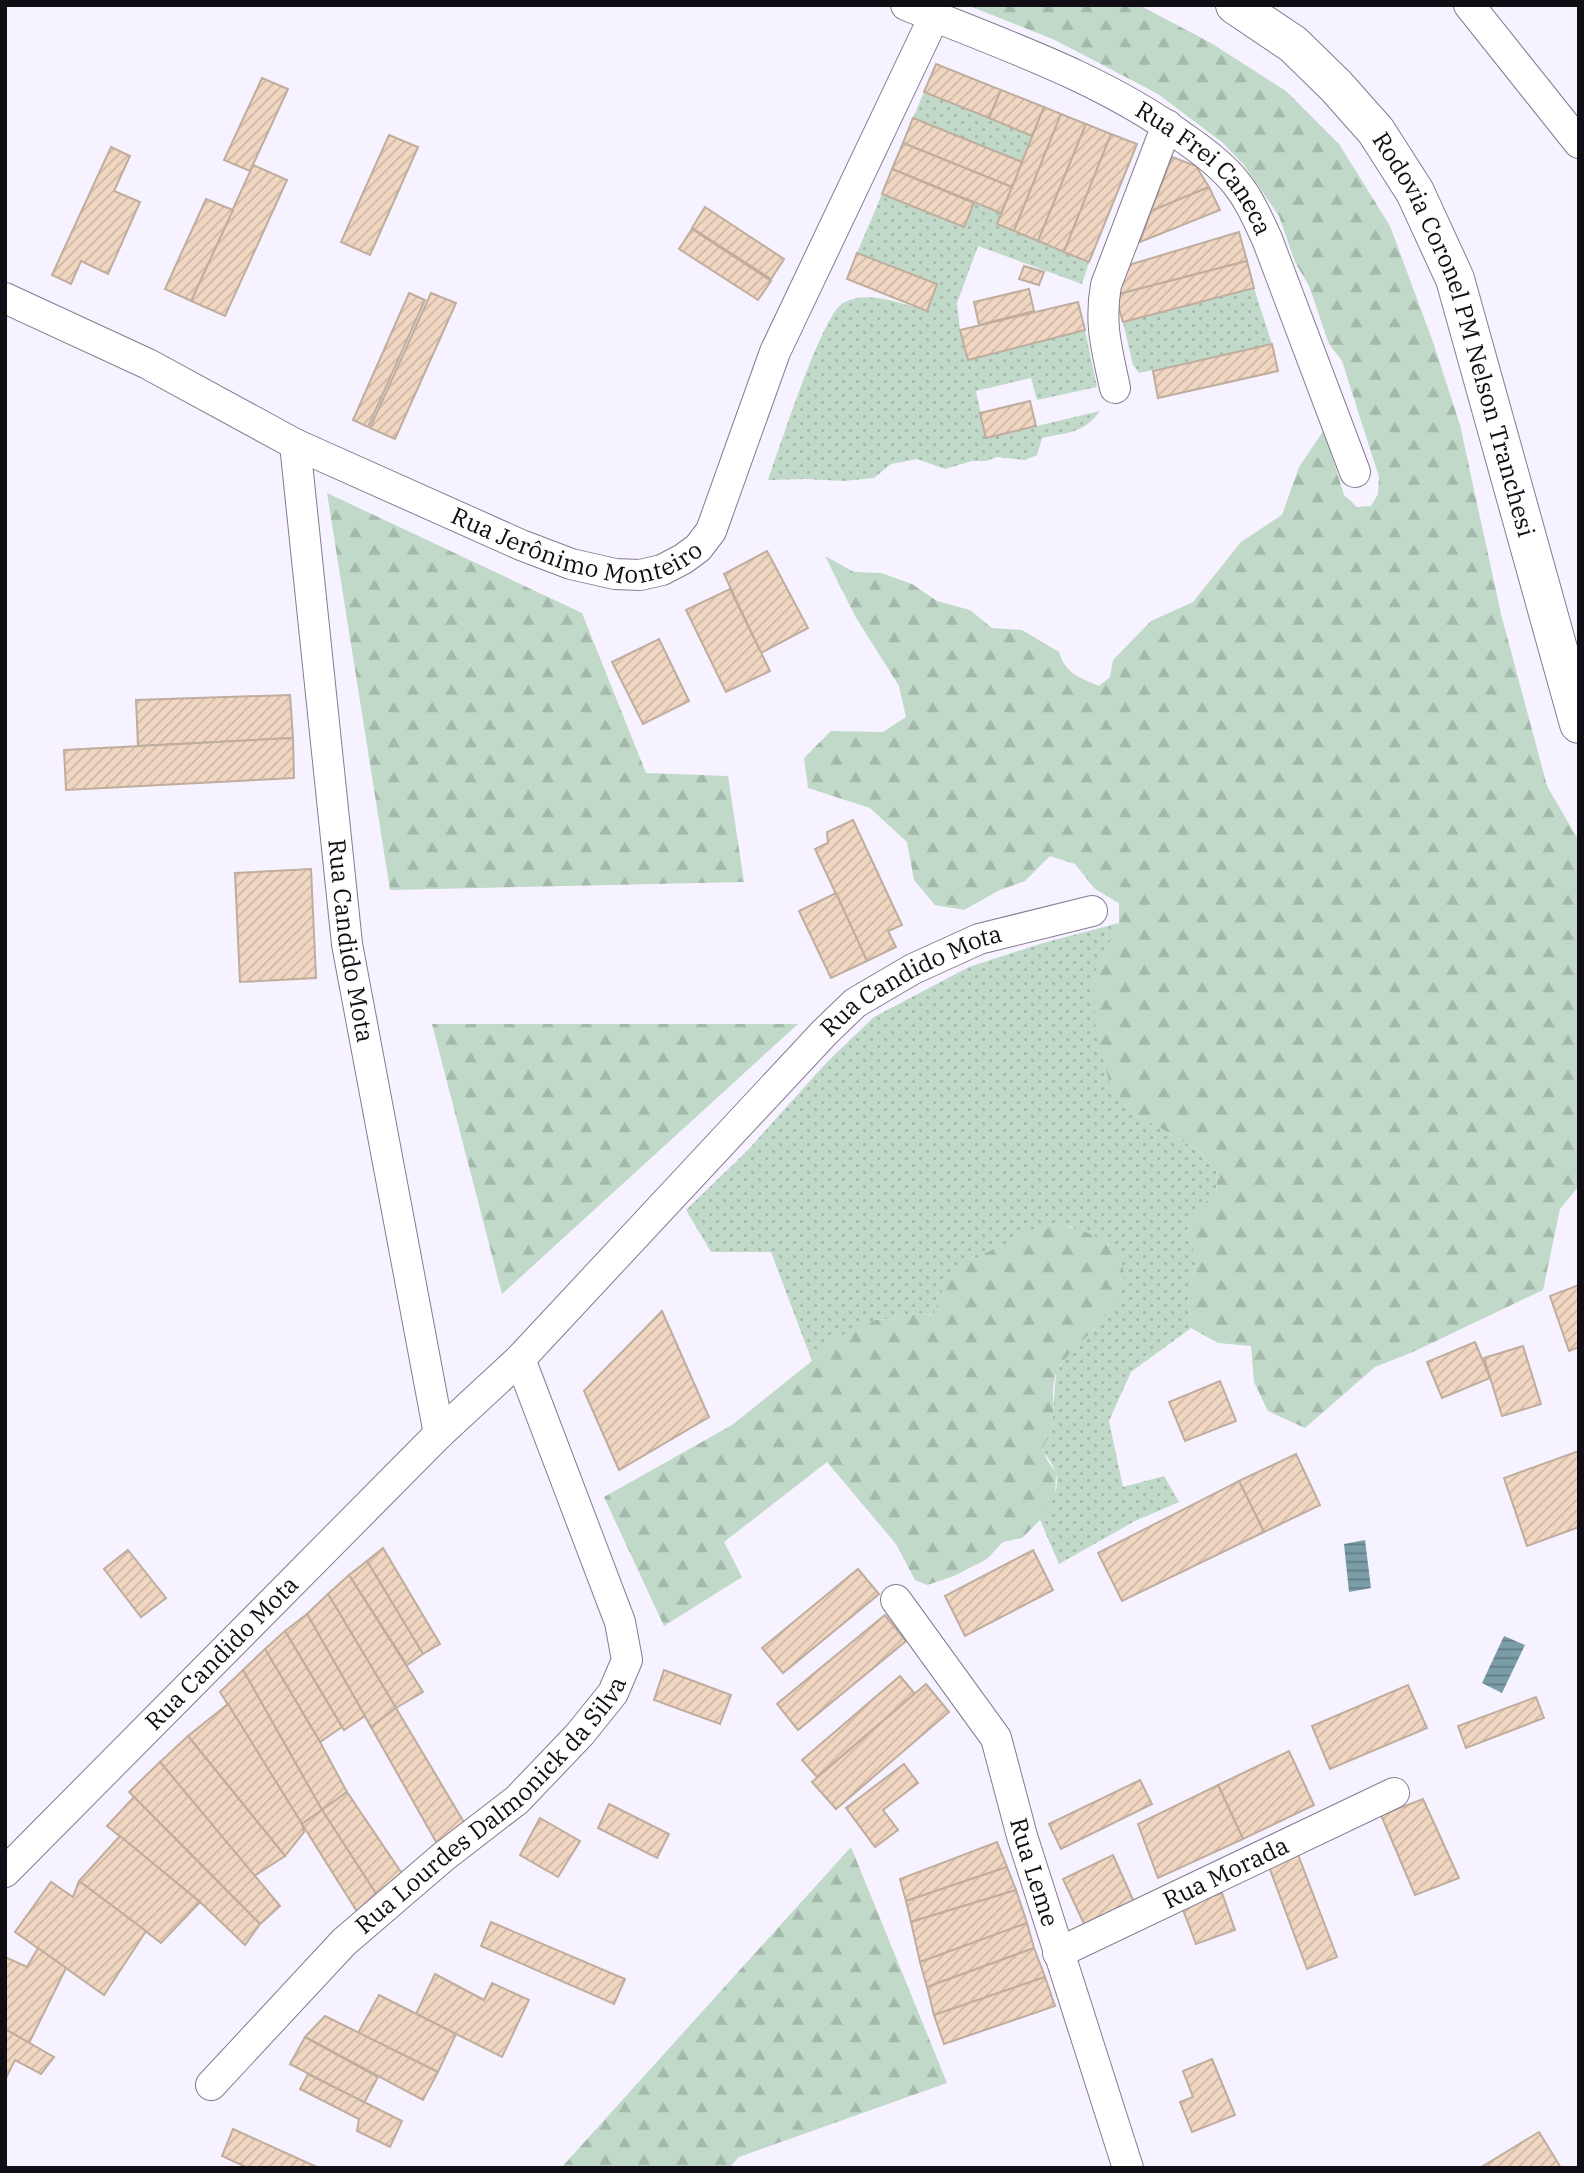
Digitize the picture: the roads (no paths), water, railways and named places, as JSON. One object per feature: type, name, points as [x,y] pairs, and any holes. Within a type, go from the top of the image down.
[{"type":"highway","name":"Rodovia Coronel PM Nelson Tranchesi","points":[[1235,5],[1293,44],[1336,86],[1376,131],[1415,192],[1455,279],[1579,724]]},
{"type":"street","name":"Rua Frei Caneca","points":[[906,5],[1111,92],[1167,125],[1217,162],[1237,183],[1267,239],[1355,472]]},
{"type":"street","points":[[1469,5],[1579,143]]},
{"type":"street","name":"Rua Jerônimo Monteiro","points":[[5,298],[148,364],[295,444],[521,545],[571,564],[615,574],[640,575],[662,570],[698,548],[711,531],[775,352],[934,17]]},
{"type":"street","points":[[1115,388],[1102,328],[1106,285],[1167,125]]},
{"type":"street","name":"Rua Candido Mota","points":[[295,444],[346,944],[439,1434]]},
{"type":"street","name":"Rua Candido Mota","points":[[5,1872],[439,1434],[520,1359],[757,1104],[855,1003],[913,969],[979,939],[1091,911]]},
{"type":"street","name":"Rua Lourdes Dalmonick da Silva","points":[[211,2085],[344,1942],[443,1857],[517,1800],[580,1734],[613,1693],[627,1660],[620,1622],[520,1359]]},
{"type":"street","name":"Rua Leme","points":[[896,1601],[996,1738],[1022,1836],[1128,2168]]},
{"type":"street","name":"Rua Morada","points":[[1058,1953],[1394,1793]]},
{"type":"water","points":[[1365,1540],[1371,1588],[1349,1592],[1344,1544]]},
{"type":"water","points":[[1504,1636],[1525,1645],[1502,1693],[1482,1683]]}]
